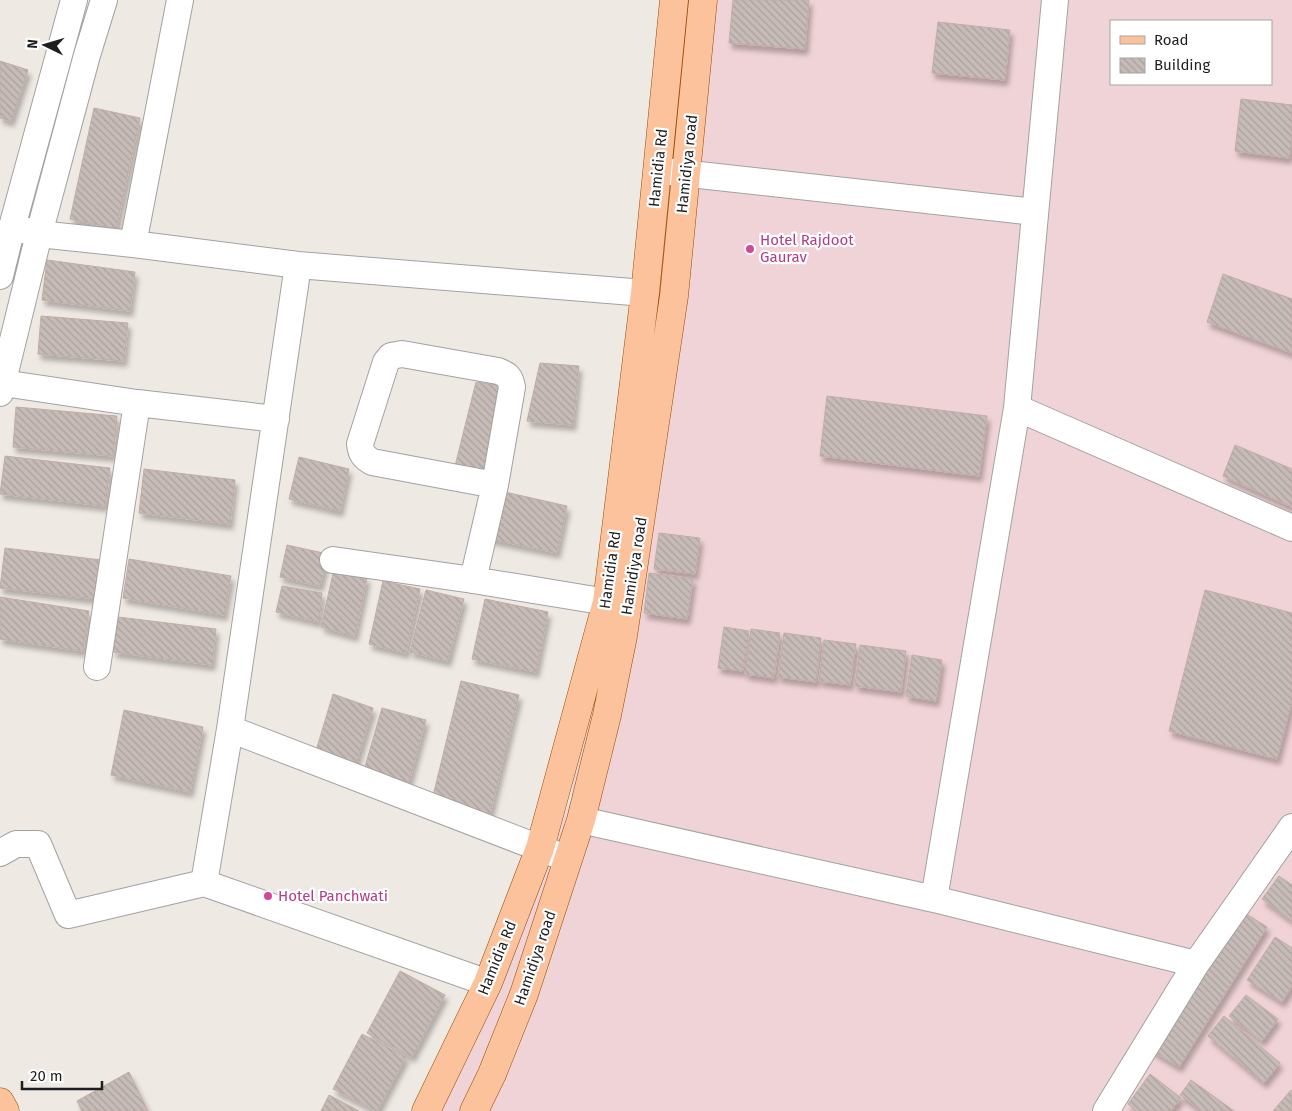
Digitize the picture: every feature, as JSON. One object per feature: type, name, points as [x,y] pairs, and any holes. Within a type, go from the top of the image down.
[{"type":"main road","name":"Hamidia Rd","points":[[426,1111],[488,983],[540,848],[607,602],[645,293],[674,0]]},
{"type":"main road","name":"Hamidiya road","points":[[474,1111],[492,1074],[524,994],[581,820],[607,715],[623,636],[674,296],[703,0]]},
{"type":"main road","points":[[0,1102],[5,1111]]},
{"type":"street","points":[[0,276],[74,0]]},
{"type":"street","points":[[104,0],[84,64],[1,388],[276,419]]},
{"type":"street","points":[[134,244],[180,0]]},
{"type":"street","points":[[934,899],[1017,408],[1055,0]]},
{"type":"street","points":[[658,170],[1036,212]]},
{"type":"street","points":[[12,227],[39,234],[298,265],[645,293]]},
{"type":"street","points":[[204,884],[230,729],[298,265]]},
{"type":"street","points":[[473,580],[495,485],[512,387],[510,378],[498,371],[402,354],[391,356],[386,362],[360,444],[360,450],[364,457],[372,462],[495,485]]},
{"type":"street","points":[[97,667],[137,403]]},
{"type":"street","points":[[1017,408],[1292,528]]},
{"type":"street","points":[[333,560],[607,602]]},
{"type":"street","points":[[230,729],[568,859]]},
{"type":"street","points":[[581,820],[934,899],[1196,964]]},
{"type":"street","points":[[1106,1111],[1196,964],[1292,827]]},
{"type":"street","points":[[0,853],[16,844],[38,844],[68,915],[204,884],[488,983]]},
{"type":"shaded area","points":[[670,0],[1292,0],[1292,1111],[425,1111],[571,800]]},
{"type":"building","points":[[733,0],[809,0],[805,49],[729,43]]},
{"type":"building","points":[[938,22],[1010,30],[1005,80],[932,73]]},
{"type":"building","points":[[0,61],[28,70],[11,121],[0,118]]},
{"type":"building","points":[[1241,99],[1292,105],[1292,136],[1289,158],[1235,151]]},
{"type":"building","points":[[94,108],[140,118],[116,229],[70,219]]},
{"type":"building","points":[[47,260],[135,272],[130,311],[42,300]]},
{"type":"building","points":[[1223,274],[1292,299],[1292,353],[1207,322]]},
{"type":"building","points":[[41,316],[128,323],[124,361],[38,354]]},
{"type":"building","points":[[540,363],[579,366],[573,425],[527,421]]},
{"type":"building","points":[[476,382],[504,386],[486,475],[454,470]]},
{"type":"building","points":[[827,396],[987,416],[979,476],[820,456]]},
{"type":"building","points":[[16,407],[117,416],[113,456],[13,447]]},
{"type":"building","points":[[1235,445],[1292,469],[1292,507],[1223,476]]},
{"type":"building","points":[[5,456],[110,468],[105,506],[0,494]]},
{"type":"building","points":[[299,457],[349,469],[340,511],[289,499]]},
{"type":"building","points":[[144,469],[235,480],[230,524],[139,513]]},
{"type":"building","points":[[496,490],[567,506],[557,553],[486,538]]},
{"type":"building","points":[[659,533],[700,538],[695,574],[654,569]]},
{"type":"building","points":[[287,545],[328,554],[320,586],[280,577]]},
{"type":"building","points":[[5,548],[101,560],[97,599],[0,588]]},
{"type":"building","points":[[129,559],[231,576],[224,615],[123,598]]},
{"type":"building","points":[[334,569],[367,578],[355,636],[321,627]]},
{"type":"building","points":[[649,573],[693,579],[687,619],[644,613]]},
{"type":"building","points":[[383,581],[420,589],[406,653],[369,644]]},
{"type":"building","points":[[282,586],[322,593],[319,622],[276,612]]},
{"type":"building","points":[[426,590],[464,599],[448,661],[410,652]]},
{"type":"building","points":[[1205,590],[1292,613],[1292,701],[1277,759],[1169,731]]},
{"type":"building","points":[[0,597],[89,611],[83,651],[0,639]]},
{"type":"building","points":[[485,599],[548,612],[536,672],[472,659]]},
{"type":"building","points":[[118,617],[216,629],[212,665],[113,652]]},
{"type":"building","points":[[724,627],[749,631],[743,671],[718,668]]},
{"type":"building","points":[[751,629],[780,633],[774,678],[745,674]]},
{"type":"building","points":[[784,633],[821,638],[816,682],[778,677]]},
{"type":"building","points":[[824,640],[856,644],[850,685],[819,681]]},
{"type":"building","points":[[860,645],[906,651],[901,692],[855,686]]},
{"type":"building","points":[[912,655],[942,660],[936,701],[906,696]]},
{"type":"building","points":[[461,681],[519,695],[490,814],[432,800]]},
{"type":"building","points":[[333,694],[373,708],[355,767],[315,754]]},
{"type":"building","points":[[382,708],[426,720],[409,782],[364,770]]},
{"type":"building","points":[[124,710],[203,727],[190,792],[111,775]]},
{"type":"building","points":[[1279,876],[1292,885],[1292,921],[1262,899]]},
{"type":"building","points":[[1240,910],[1267,927],[1179,1067],[1151,1050]]},
{"type":"building","points":[[1275,937],[1292,948],[1292,986],[1282,1002],[1247,980]]},
{"type":"building","points":[[400,971],[445,995],[412,1057],[367,1033]]},
{"type":"building","points":[[1246,995],[1278,1019],[1262,1041],[1229,1016]]},
{"type":"building","points":[[1224,1016],[1280,1063],[1264,1083],[1208,1036]]},
{"type":"building","points":[[362,1034],[406,1057],[377,1111],[333,1089]]},
{"type":"building","points":[[129,1072],[148,1111],[82,1111],[77,1101]]},
{"type":"building","points":[[1150,1074],[1181,1098],[1171,1111],[1137,1111],[1128,1104]]},
{"type":"building","points":[[1191,1080],[1234,1111],[1202,1111],[1180,1095]]},
{"type":"building","points":[[1291,1090],[1292,1111],[1273,1111]]},
{"type":"building","points":[[329,1095],[359,1111],[321,1111]]},
{"type":"place","name":"Hotel Rajdoot Gaurav","points":[[750,249]]},
{"type":"place","name":"Hotel Panchwati","points":[[268,896]]}]
